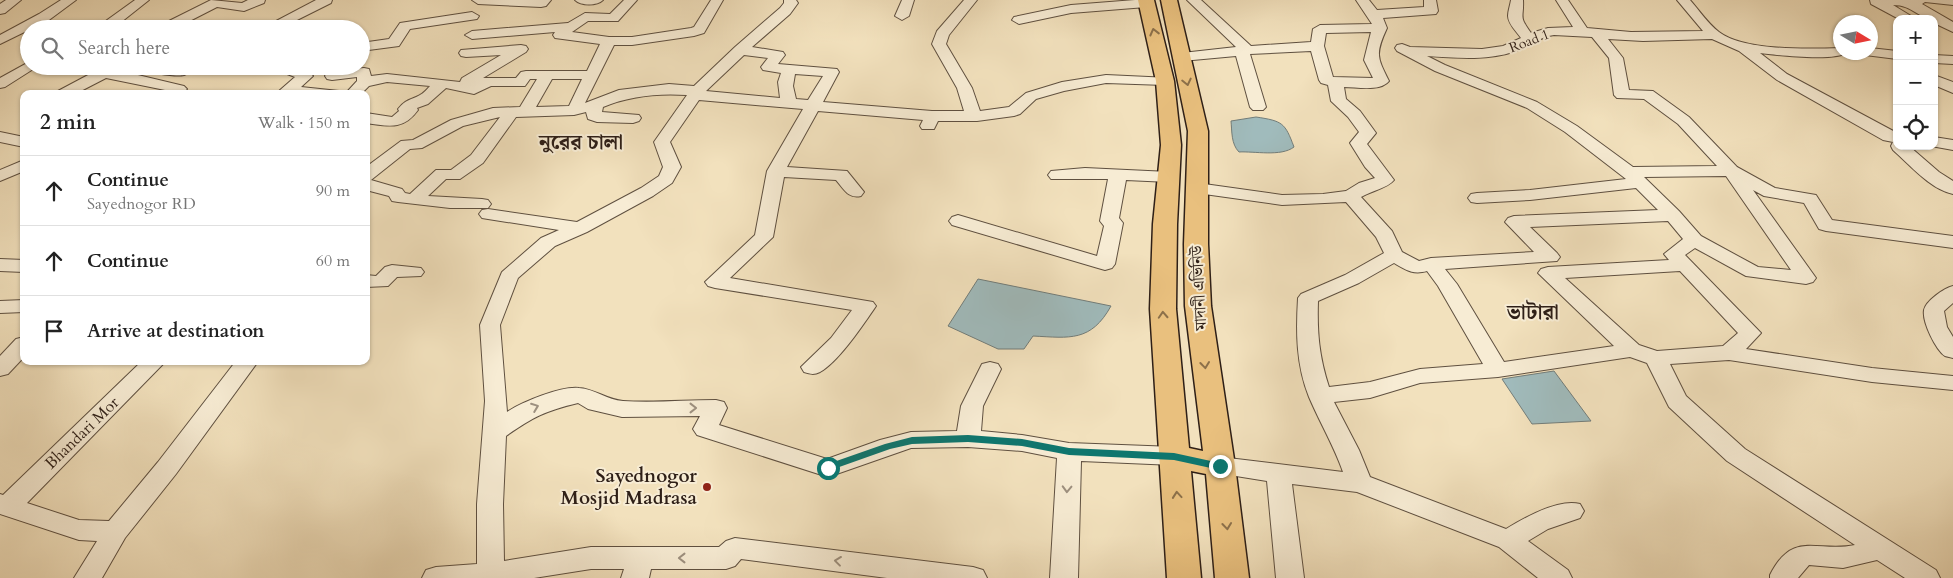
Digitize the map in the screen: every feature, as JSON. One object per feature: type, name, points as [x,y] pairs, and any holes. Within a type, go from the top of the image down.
[{"type":"main road","name":"মাদানী এভিনিউ","points":[[1154,1],[1182,57],[1198,131],[1198,306],[1220,466],[1232,578]]},
{"type":"main road","name":"মাদানী এভিনিউ","points":[[1154,1],[1165,81],[1171,145],[1165,224],[1163,309],[1184,578]]},
{"type":"main road","points":[[1174,456],[1220,466]]},
{"type":"street","points":[[0,10],[15,0]]},
{"type":"street","points":[[38,20],[70,0]]},
{"type":"street","points":[[116,20],[143,0]]},
{"type":"street","points":[[181,20],[215,3],[244,7],[259,0]]},
{"type":"street","points":[[286,20],[326,0]]},
{"type":"street","points":[[459,86],[521,49],[464,57],[472,35],[472,16],[478,0],[541,3],[545,0]]},
{"type":"street","points":[[581,0],[597,0]]},
{"type":"street","points":[[631,0],[613,18],[585,17],[560,35],[609,41],[632,41],[694,32],[699,30],[717,0]]},
{"type":"street","points":[[491,574],[490,504],[496,401],[490,325],[509,276],[548,242],[580,228],[647,192],[666,179],[672,167],[662,142],[697,93],[740,50],[785,11],[791,3],[790,0]]},
{"type":"street","points":[[902,16],[908,0]]},
{"type":"street","points":[[971,0],[942,34],[939,44],[972,102],[973,116],[975,116]]},
{"type":"street","points":[[1193,0],[1245,51],[1258,107]]},
{"type":"street","points":[[1430,0],[1431,11],[1381,33],[1371,60],[1382,81],[1377,83],[1326,80],[1317,46],[1320,29],[1381,33],[1440,68],[1532,105],[1571,129],[1634,178],[1673,215],[1694,240],[1753,272],[1806,278],[1732,171],[1696,135],[1688,124],[1660,105],[1648,94],[1622,95],[1616,58],[1590,33],[1562,0]]},
{"type":"street","points":[[1517,0],[1517,9],[1514,14],[1515,21],[1530,41]]},
{"type":"street","points":[[1682,0],[1714,35],[1744,48],[1782,77],[1893,139]]},
{"type":"street","points":[[1875,0],[1953,1]]},
{"type":"street","points":[[1875,0],[1902,15]]},
{"type":"street","points":[[1019,20],[1071,9],[1154,1]]},
{"type":"street","points":[[1908,1],[1953,28]]},
{"type":"street","points":[[370,46],[394,44],[405,26],[472,16]]},
{"type":"street","points":[[0,24],[20,25]]},
{"type":"street","points":[[472,35],[570,27]]},
{"type":"street","points":[[0,40],[20,30]]},
{"type":"street","name":"Road 1","points":[[1381,33],[1452,54],[1506,50],[1530,41],[1541,34],[1554,31],[1621,36],[1714,35]]},
{"type":"street","points":[[1938,33],[1953,40]]},
{"type":"street","points":[[574,110],[609,41]]},
{"type":"street","points":[[1182,57],[1317,46]]},
{"type":"street","points":[[1744,48],[1809,53],[1833,52]]},
{"type":"street","points":[[740,50],[778,55],[768,67],[832,72],[776,171],[764,237],[715,282],[866,306],[839,343],[812,367]]},
{"type":"street","points":[[1878,53],[1893,55]]},
{"type":"street","points":[[1938,59],[1953,60]]},
{"type":"street","points":[[789,104],[784,86],[790,69]]},
{"type":"street","points":[[0,84],[20,72]]},
{"type":"street","points":[[69,90],[92,75]]},
{"type":"street","points":[[120,75],[179,89],[177,90]]},
{"type":"street","points":[[288,90],[306,76],[303,75]]},
{"type":"street","points":[[364,75],[364,82]]},
{"type":"street","points":[[413,200],[442,174],[454,175],[477,159],[548,75]]},
{"type":"street","points":[[356,90],[364,82],[387,78],[443,83],[474,89],[488,81],[520,83],[526,76],[592,75]]},
{"type":"street","points":[[370,173],[407,144],[416,145],[457,123],[493,113],[574,110],[595,105],[619,95],[669,89],[930,121],[1014,111],[1031,96],[1062,87],[1106,80],[1165,81]]},
{"type":"street","points":[[1938,81],[1953,88]]},
{"type":"street","points":[[1197,188],[1282,200],[1323,199],[1351,196],[1385,180],[1358,143],[1368,133],[1354,114],[1339,101],[1335,82]]},
{"type":"street","points":[[370,119],[395,122],[410,110],[406,109],[416,101],[423,101],[443,83]]},
{"type":"street","points":[[595,105],[594,116],[633,118]]},
{"type":"street","points":[[0,137],[20,141]]},
{"type":"street","points":[[1938,143],[1953,145]]},
{"type":"street","points":[[1906,150],[1933,176],[1953,189]]},
{"type":"street","points":[[0,176],[20,167]]},
{"type":"street","points":[[776,171],[841,175],[855,192]]},
{"type":"street","points":[[1477,198],[1634,178],[1732,171],[1770,192],[1810,199],[1826,225],[1953,242]]},
{"type":"street","points":[[1057,175],[1118,174],[1169,177]]},
{"type":"street","points":[[958,221],[1106,264],[1114,223],[1109,221],[1118,174]]},
{"type":"street","points":[[370,185],[396,193],[398,197],[485,209],[580,228]]},
{"type":"street","points":[[1351,196],[1385,235],[1394,255],[1417,268],[1431,264],[1550,256],[1514,222],[1673,215]]},
{"type":"street","points":[[1694,240],[1674,254],[1750,333],[1729,353]]},
{"type":"street","points":[[1360,483],[1348,450],[1320,396],[1310,363],[1306,334],[1308,298],[1344,285],[1369,272],[1394,255]]},
{"type":"street","points":[[1431,264],[1446,284],[1498,370]]},
{"type":"street","points":[[0,265],[20,266]]},
{"type":"street","points":[[1686,265],[1548,273],[1632,350],[1656,358],[1729,353],[1872,375],[1953,383]]},
{"type":"street","points":[[370,282],[381,282],[392,271],[414,272]]},
{"type":"street","points":[[1953,292],[1934,309],[1933,319],[1944,341],[1953,351]]},
{"type":"street","points":[[0,307],[20,306]]},
{"type":"street","points":[[0,348],[20,344]]},
{"type":"street","points":[[0,369],[20,347]]},
{"type":"street","points":[[1320,396],[1370,390],[1420,376],[1498,370],[1632,350]]},
{"type":"street","points":[[1656,358],[1677,401],[1736,456],[1926,578]]},
{"type":"street","name":"Bhandari Mor","points":[[4,504],[151,365]]},
{"type":"street","points":[[88,578],[116,531],[167,468],[244,365]]},
{"type":"street","points":[[968,438],[972,406],[990,369]]},
{"type":"street","points":[[494,433],[525,411],[548,402],[578,395],[587,397],[596,403],[622,409],[716,408],[705,429],[828,468],[888,446],[912,440],[968,438],[1022,443],[1069,452],[1174,456]]},
{"type":"street","points":[[1064,578],[1069,452]]},
{"type":"street","points":[[1220,466],[1360,483],[1508,540],[1558,578]]},
{"type":"street","points":[[1279,474],[1290,578]]},
{"type":"street","points":[[4,504],[79,530],[116,531]]},
{"type":"street","points":[[1508,540],[1539,522],[1571,512]]},
{"type":"street","points":[[436,578],[491,574],[591,558],[638,568],[726,558],[735,548],[973,578]]},
{"type":"street","points":[[1784,578],[1783,575],[1796,558],[1810,553],[1839,558],[1880,549]]},
{"type":"water","points":[[1256,117],[1272,120],[1282,125],[1294,147],[1275,153],[1239,152],[1233,141],[1231,121]]},
{"type":"water","points":[[978,279],[1111,306],[1096,326],[1087,332],[1069,337],[1033,336],[1024,349],[998,349],[948,326]]},
{"type":"water","points":[[1554,371],[1591,421],[1532,424],[1502,379]]},
{"type":"place","name":"Sayednogor Mosjid Madrasa","points":[[707,487]]},
{"type":"district","name":"নুরের চালা","points":[[581,142]]},
{"type":"district","name":"ভাটারা","points":[[1533,312]]},
{"type":"route","points":[[828,468],[888,446],[912,440],[968,438],[1022,443],[1069,452],[1174,456],[1220,466]]}]
